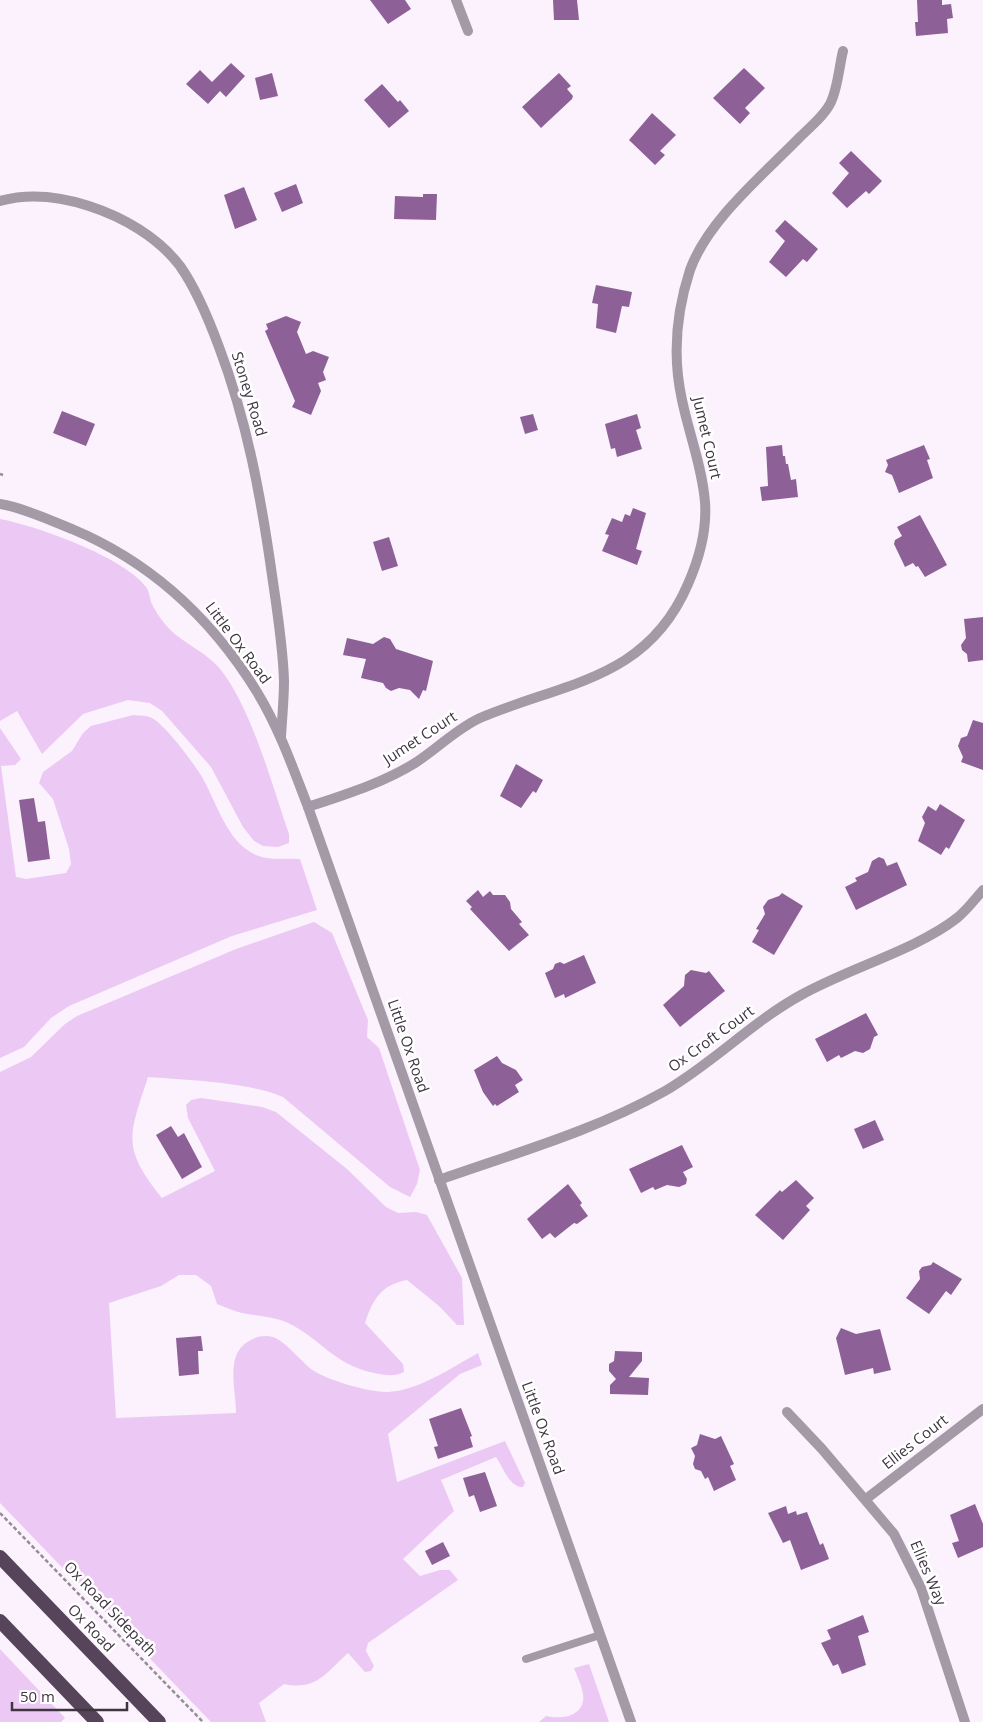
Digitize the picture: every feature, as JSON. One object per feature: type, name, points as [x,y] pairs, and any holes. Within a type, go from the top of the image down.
[{"type":"highway","name":"Ox Road","points":[[0,1557],[160,1722]]},
{"type":"highway","points":[[0,1621],[97,1722]]},
{"type":"street","points":[[456,0],[468,31]]},
{"type":"street","name":"Jumet Court","points":[[308,807],[393,775],[478,719],[606,672],[642,649],[669,620],[681,601],[696,566],[701,548],[705,505],[701,468],[681,399],[676,364],[677,328],[683,291],[695,257],[714,228],[831,102],[842,51]]},
{"type":"street","name":"Stoney Road","points":[[0,201],[25,196],[52,198],[77,202],[126,221],[158,242],[180,266],[206,314],[234,388],[244,421],[264,515],[280,631],[284,681],[280,738]]},
{"type":"street","name":"Little Ox Road","points":[[0,504],[96,539],[127,557],[163,582],[208,624],[258,693],[280,738],[308,807],[631,1722]]},
{"type":"street","name":"Ox Croft Court","points":[[439,1180],[589,1127],[620,1114],[666,1090],[798,996],[827,981],[922,939],[958,918],[983,890]]},
{"type":"street","name":"Ellies Court","points":[[866,1499],[983,1409]]},
{"type":"street","name":"Ellies Way","points":[[787,1412],[866,1499],[894,1534],[913,1568],[965,1722]]},
{"type":"lane","points":[[526,1658],[600,1635]]},
{"type":"path","name":"Ox Road Sidepath","points":[[0,1513],[203,1722]]},
{"type":"shaded area","points":[[0,519],[35,528],[79,544],[119,565],[135,576],[146,587],[154,608],[171,630],[215,663],[232,687],[252,727],[289,834],[289,843],[278,847],[263,846],[254,841],[243,827],[211,767],[162,711],[150,703],[128,700],[83,714],[42,754],[17,711],[0,721]]},
{"type":"shaded area","points":[[133,715],[152,718],[179,745],[202,777],[229,830],[244,848],[265,858],[300,859],[317,910],[232,936],[69,1006],[51,1018],[24,1047],[0,1058],[0,728],[21,759],[15,765],[1,766],[16,877],[26,879],[66,873],[71,864],[69,849],[53,799],[39,783],[43,772],[72,751],[83,733],[91,726]]},
{"type":"shaded area","points":[[314,922],[332,933],[368,1020],[367,1037],[379,1048],[420,1170],[417,1184],[410,1197],[390,1187],[283,1097],[235,1085],[148,1077],[133,1128],[132,1140],[135,1153],[149,1181],[162,1198],[215,1171],[188,1118],[186,1105],[191,1100],[201,1098],[262,1107],[276,1112],[347,1169],[386,1207],[398,1213],[416,1212],[427,1215],[462,1278],[464,1325],[457,1325],[439,1306],[407,1280],[391,1285],[379,1294],[371,1307],[365,1323],[403,1364],[404,1372],[393,1375],[378,1374],[348,1364],[310,1336],[288,1323],[242,1313],[217,1304],[211,1286],[196,1275],[179,1275],[161,1286],[109,1303],[116,1418],[236,1413],[233,1377],[236,1356],[246,1343],[262,1336],[277,1339],[318,1373],[348,1385],[387,1392],[411,1388],[446,1372],[478,1353],[482,1365],[460,1374],[388,1434],[397,1482],[505,1441],[525,1483],[523,1487],[514,1484],[496,1457],[441,1480],[454,1511],[403,1559],[420,1576],[440,1570],[450,1570],[458,1580],[368,1643],[366,1651],[374,1666],[371,1671],[365,1672],[348,1653],[320,1679],[313,1683],[304,1685],[284,1684],[259,1703],[266,1722],[211,1722],[0,1503],[0,1072],[31,1057],[65,1024],[77,1016],[236,949]]},
{"type":"shaded area","points":[[0,1649],[65,1718],[61,1722],[0,1722]]},
{"type":"shaded area","points":[[589,1664],[609,1722],[539,1722],[546,1716],[566,1717],[577,1712],[583,1701],[583,1694],[574,1668]]},
{"type":"building","points":[[370,0],[405,0],[411,9],[388,24]]},
{"type":"building","points":[[553,0],[577,0],[579,20],[554,20]]},
{"type":"building","points":[[917,0],[942,0],[942,5],[951,4],[953,18],[947,19],[948,33],[916,36],[915,22],[918,22]]},
{"type":"building","points":[[231,63],[245,76],[226,97],[220,91],[208,104],[186,84],[200,70],[212,82]]},
{"type":"building","points":[[744,68],[765,88],[745,108],[750,113],[740,124],[713,98]]},
{"type":"building","points":[[272,73],[278,96],[260,100],[255,78]]},
{"type":"building","points":[[559,73],[571,86],[567,89],[573,96],[541,128],[522,107]]},
{"type":"building","points":[[382,84],[409,111],[389,128],[364,100]]},
{"type":"building","points":[[652,113],[676,135],[660,151],[665,155],[655,165],[629,140]]},
{"type":"building","points":[[851,151],[882,181],[869,194],[866,191],[847,208],[832,193],[849,173],[839,163]]},
{"type":"building","points":[[296,184],[303,203],[282,212],[274,193]]},
{"type":"building","points":[[244,187],[257,220],[235,229],[224,195]]},
{"type":"building","points":[[423,194],[437,194],[436,220],[394,219],[395,196],[423,197]]},
{"type":"building","points":[[785,220],[818,249],[807,262],[803,259],[786,277],[769,262],[785,241],[775,231]]},
{"type":"building","points":[[596,285],[632,292],[629,307],[622,306],[616,333],[596,328],[598,304],[592,303]]},
{"type":"building","points":[[286,316],[301,322],[297,332],[306,354],[313,351],[329,357],[323,372],[326,380],[318,383],[321,391],[311,415],[292,407],[295,401],[265,331],[268,329],[266,324]]},
{"type":"building","points":[[62,411],[95,424],[86,446],[53,433]]},
{"type":"building","points":[[533,414],[538,430],[525,434],[520,417]]},
{"type":"building","points":[[637,414],[641,428],[636,430],[642,449],[617,457],[615,448],[611,449],[605,424]]},
{"type":"building","points":[[782,445],[783,456],[785,456],[786,464],[788,464],[791,480],[796,479],[798,497],[762,501],[760,487],[768,486],[766,447]]},
{"type":"building","points":[[924,445],[930,459],[927,460],[933,478],[899,493],[892,475],[885,472],[888,465],[886,460]]},
{"type":"building","points":[[633,508],[646,513],[636,549],[642,551],[637,565],[602,551],[609,535],[605,534],[612,518],[622,522],[625,514],[630,516]]},
{"type":"building","points":[[920,515],[947,565],[925,577],[918,566],[916,567],[913,563],[905,567],[894,544],[895,540],[902,536],[897,527]]},
{"type":"building","points":[[389,537],[398,566],[382,571],[373,542]]},
{"type":"building","points":[[983,617],[983,660],[968,662],[967,654],[962,650],[961,645],[966,638],[964,619]]},
{"type":"building","points":[[384,637],[390,639],[396,649],[433,661],[426,691],[423,690],[419,699],[410,690],[399,688],[391,691],[383,683],[361,678],[366,659],[343,655],[347,638],[373,644]]},
{"type":"building","points":[[973,720],[983,723],[983,770],[961,762],[963,757],[958,746],[961,738],[967,736]]},
{"type":"building","points":[[516,764],[543,780],[536,793],[533,791],[521,808],[500,796]]},
{"type":"building","points":[[34,798],[38,822],[45,821],[50,859],[28,862],[19,800]]},
{"type":"building","points":[[940,804],[965,820],[949,849],[946,847],[941,855],[918,841],[925,823],[922,817],[928,806],[936,811]]},
{"type":"building","points":[[879,857],[884,859],[887,866],[897,862],[907,885],[856,910],[845,887],[857,881],[855,878],[868,872],[872,861]]},
{"type":"building","points":[[478,890],[483,897],[490,891],[493,895],[505,895],[510,902],[511,909],[522,922],[519,924],[529,935],[509,951],[470,909],[472,907],[466,901]]},
{"type":"building","points":[[782,893],[803,906],[774,955],[752,942],[759,930],[756,929],[765,914],[763,907],[768,900]]},
{"type":"building","points":[[584,955],[596,983],[565,998],[564,994],[555,998],[545,973],[553,969],[555,964],[560,962],[564,964]]},
{"type":"building","points":[[691,970],[706,973],[709,971],[725,991],[680,1027],[663,1005],[684,986],[685,975]]},
{"type":"building","points":[[866,1013],[878,1035],[874,1037],[870,1049],[863,1053],[855,1051],[841,1058],[839,1055],[827,1062],[815,1039]]},
{"type":"building","points":[[497,1056],[502,1063],[516,1070],[523,1080],[515,1085],[519,1092],[497,1106],[495,1104],[493,1106],[483,1092],[474,1070]]},
{"type":"building","points":[[875,1120],[884,1140],[863,1149],[854,1129]]},
{"type":"building","points":[[171,1126],[178,1137],[184,1133],[202,1167],[182,1179],[156,1135]]},
{"type":"building","points":[[682,1145],[693,1167],[683,1172],[687,1179],[686,1184],[679,1187],[667,1185],[655,1190],[653,1187],[641,1193],[629,1169]]},
{"type":"building","points":[[796,1180],[814,1198],[806,1206],[810,1210],[783,1240],[755,1215],[780,1190],[782,1192]]},
{"type":"building","points":[[568,1184],[582,1203],[580,1205],[588,1216],[577,1224],[574,1223],[555,1238],[550,1233],[542,1239],[527,1219]]},
{"type":"building","points":[[933,1262],[962,1279],[951,1295],[946,1291],[929,1314],[906,1298],[920,1279],[919,1271],[922,1267],[931,1265]]},
{"type":"building","points":[[841,1328],[856,1334],[880,1329],[891,1370],[874,1374],[873,1368],[845,1375],[836,1338]]},
{"type":"building","points":[[201,1336],[203,1351],[198,1351],[199,1374],[179,1376],[176,1338]]},
{"type":"building","points":[[615,1351],[642,1352],[642,1361],[629,1377],[649,1378],[648,1395],[610,1394],[610,1385],[616,1379],[609,1371],[609,1364],[614,1361]]},
{"type":"building","points":[[461,1408],[472,1436],[470,1437],[473,1447],[438,1459],[434,1447],[438,1446],[429,1419]]},
{"type":"building","points":[[700,1434],[715,1439],[721,1436],[734,1464],[730,1466],[736,1480],[714,1491],[708,1477],[705,1479],[701,1471],[695,1469],[693,1464],[695,1456],[691,1448],[697,1445]]},
{"type":"building","points":[[485,1472],[497,1506],[480,1512],[474,1495],[469,1497],[463,1478]]},
{"type":"building","points":[[975,1504],[983,1524],[983,1547],[958,1558],[952,1543],[959,1541],[950,1515]]},
{"type":"building","points":[[786,1506],[788,1514],[796,1511],[797,1515],[807,1512],[820,1545],[823,1543],[829,1559],[801,1570],[790,1540],[783,1543],[768,1513]]},
{"type":"building","points":[[443,1542],[450,1556],[432,1565],[425,1551]]},
{"type":"building","points":[[863,1615],[869,1632],[858,1636],[866,1665],[842,1674],[838,1664],[833,1666],[821,1643],[831,1639],[827,1630]]}]
